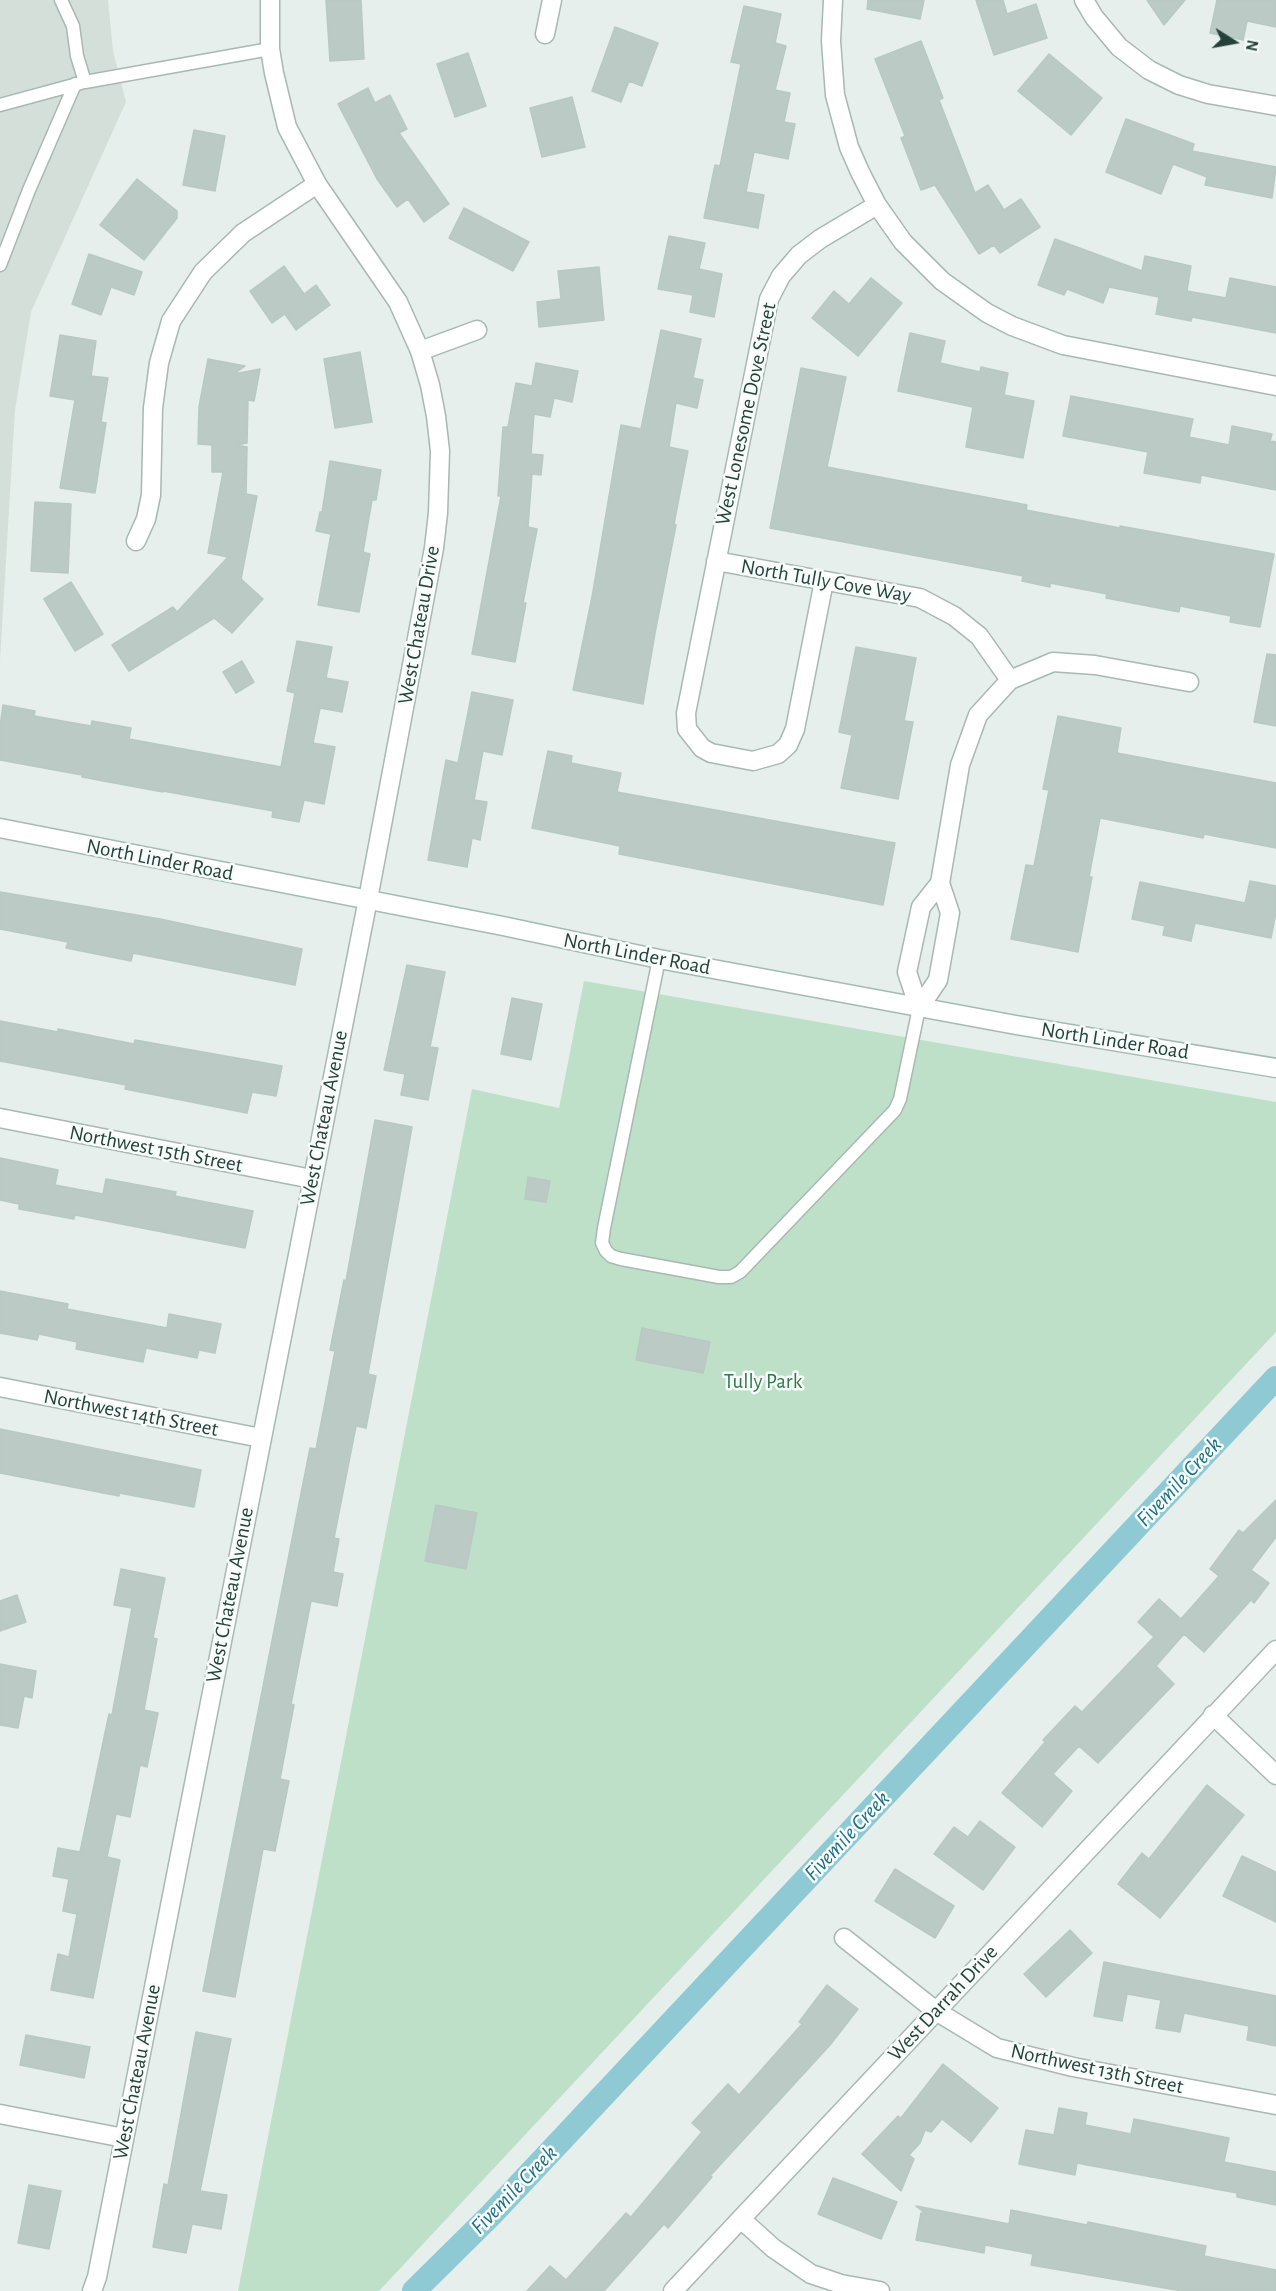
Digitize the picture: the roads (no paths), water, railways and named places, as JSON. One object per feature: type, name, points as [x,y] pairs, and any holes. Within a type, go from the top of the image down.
[{"type":"street","name":"West Chateau Drive","points":[[270,0],[269,37],[273,73],[287,127],[316,184],[398,302],[420,351],[430,385],[440,452],[438,513],[434,548],[368,899]]},
{"type":"street","points":[[545,34],[552,0]]},
{"type":"street","points":[[833,0],[831,41],[835,94],[849,147],[878,205],[903,242],[942,281],[972,303],[1012,326],[1072,347],[1276,386]]},
{"type":"street","points":[[1084,0],[1094,17],[1119,46],[1149,70],[1179,85],[1208,94],[1276,106]]},
{"type":"street","points":[[136,541],[146,519],[151,495],[153,408],[159,363],[171,321],[202,272],[243,233],[316,184]]},
{"type":"street","name":"West Lonesome Dove Street","points":[[824,581],[795,729],[788,745],[778,754],[753,761],[711,753],[702,748],[687,729],[686,713],[769,299],[781,276],[799,255],[820,239],[878,205]]},
{"type":"street","points":[[420,351],[477,330]]},
{"type":"street","name":"North Tully Cove Way","points":[[716,561],[920,598],[954,616],[979,636],[1010,680]]},
{"type":"street","points":[[919,1008],[907,972],[921,908],[940,883],[960,765],[978,715],[1010,680],[1053,662],[1095,665],[1189,682]]},
{"type":"street","name":"North Linder Road","points":[[0,828],[368,899],[659,959],[919,1008],[1276,1068]]},
{"type":"street","points":[[919,1008],[938,980],[950,913],[940,883]]},
{"type":"street","name":"West Chateau Avenue","points":[[92,2291],[97,2277],[368,899]]},
{"type":"street","name":"Northwest 15th Street","points":[[0,1118],[312,1179]]},
{"type":"street","name":"Northwest 14th Street","points":[[0,1388],[261,1438]]},
{"type":"street","name":"West Darrah Drive","points":[[673,2291],[1276,1650]]},
{"type":"street","points":[[1213,1715],[1276,1775]]},
{"type":"street","name":"Northwest 13th Street","points":[[843,1938],[936,2011],[998,2048],[1073,2067],[1276,2105]]},
{"type":"street","points":[[0,2114],[124,2138]]},
{"type":"street","points":[[741,2219],[773,2248],[811,2274],[842,2284],[880,2291]]},
{"type":"lane","points":[[0,265],[29,190],[80,83],[73,26],[61,0]]},
{"type":"lane","points":[[0,105],[80,83],[270,49]]},
{"type":"lane","points":[[659,959],[602,1243],[611,1256],[621,1259],[719,1277],[731,1277],[740,1272],[895,1110],[900,1100],[919,1008]]},
{"type":"waterway","name":"Fivemile Creek","points":[[414,2291],[491,2215],[1276,1378]]},
{"type":"park label","name":"Tully Park","points":[[763,1382]]}]
